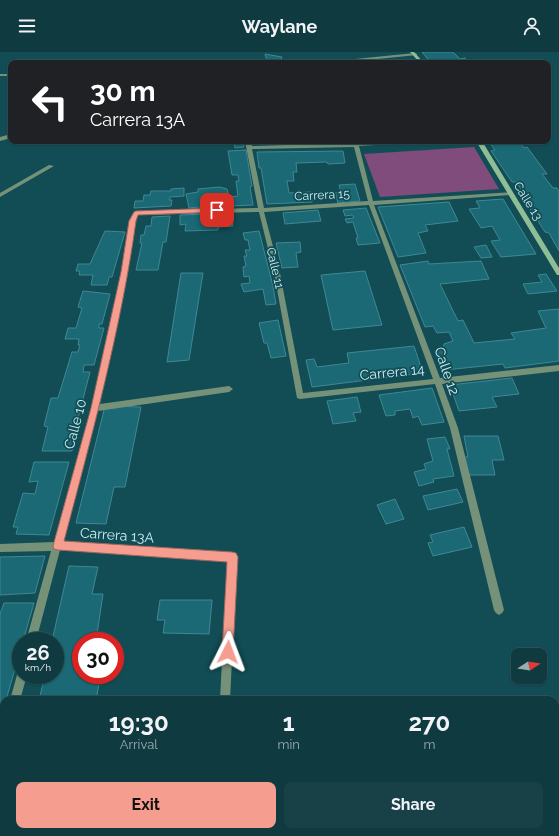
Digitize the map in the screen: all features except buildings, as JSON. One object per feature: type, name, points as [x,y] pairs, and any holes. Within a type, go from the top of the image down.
[{"type":"street","points":[[352,60],[414,53]]},
{"type":"street","points":[[0,74],[8,75]]},
{"type":"street","points":[[249,144],[370,144]]},
{"type":"street","name":"Calle 11","points":[[249,144],[261,210],[277,273],[300,396]]},
{"type":"street","name":"Calle 13","points":[[481,144],[559,273]]},
{"type":"street","name":"Calle 12","points":[[356,145],[371,204],[454,428],[499,610]]},
{"type":"street","points":[[0,196],[51,166]]},
{"type":"street","name":"Carrera 15","points":[[136,213],[261,210],[371,204],[510,193]]},
{"type":"street","name":"Calle 10","points":[[34,632],[95,408],[125,272],[132,221],[136,213]]},
{"type":"street","name":"Carrera 14","points":[[300,396],[559,368]]},
{"type":"street","points":[[95,408],[229,389]]},
{"type":"street","name":"Carrera 13A","points":[[0,548],[58,546],[232,557],[225,696]]},
{"type":"street","points":[[16,696],[19,684]]},
{"type":"shaded area","points":[[474,147],[499,189],[380,197],[364,154]]},
{"type":"route","points":[[217,210],[136,213],[132,221],[125,272],[95,408],[58,546],[232,557],[228,652]]}]
